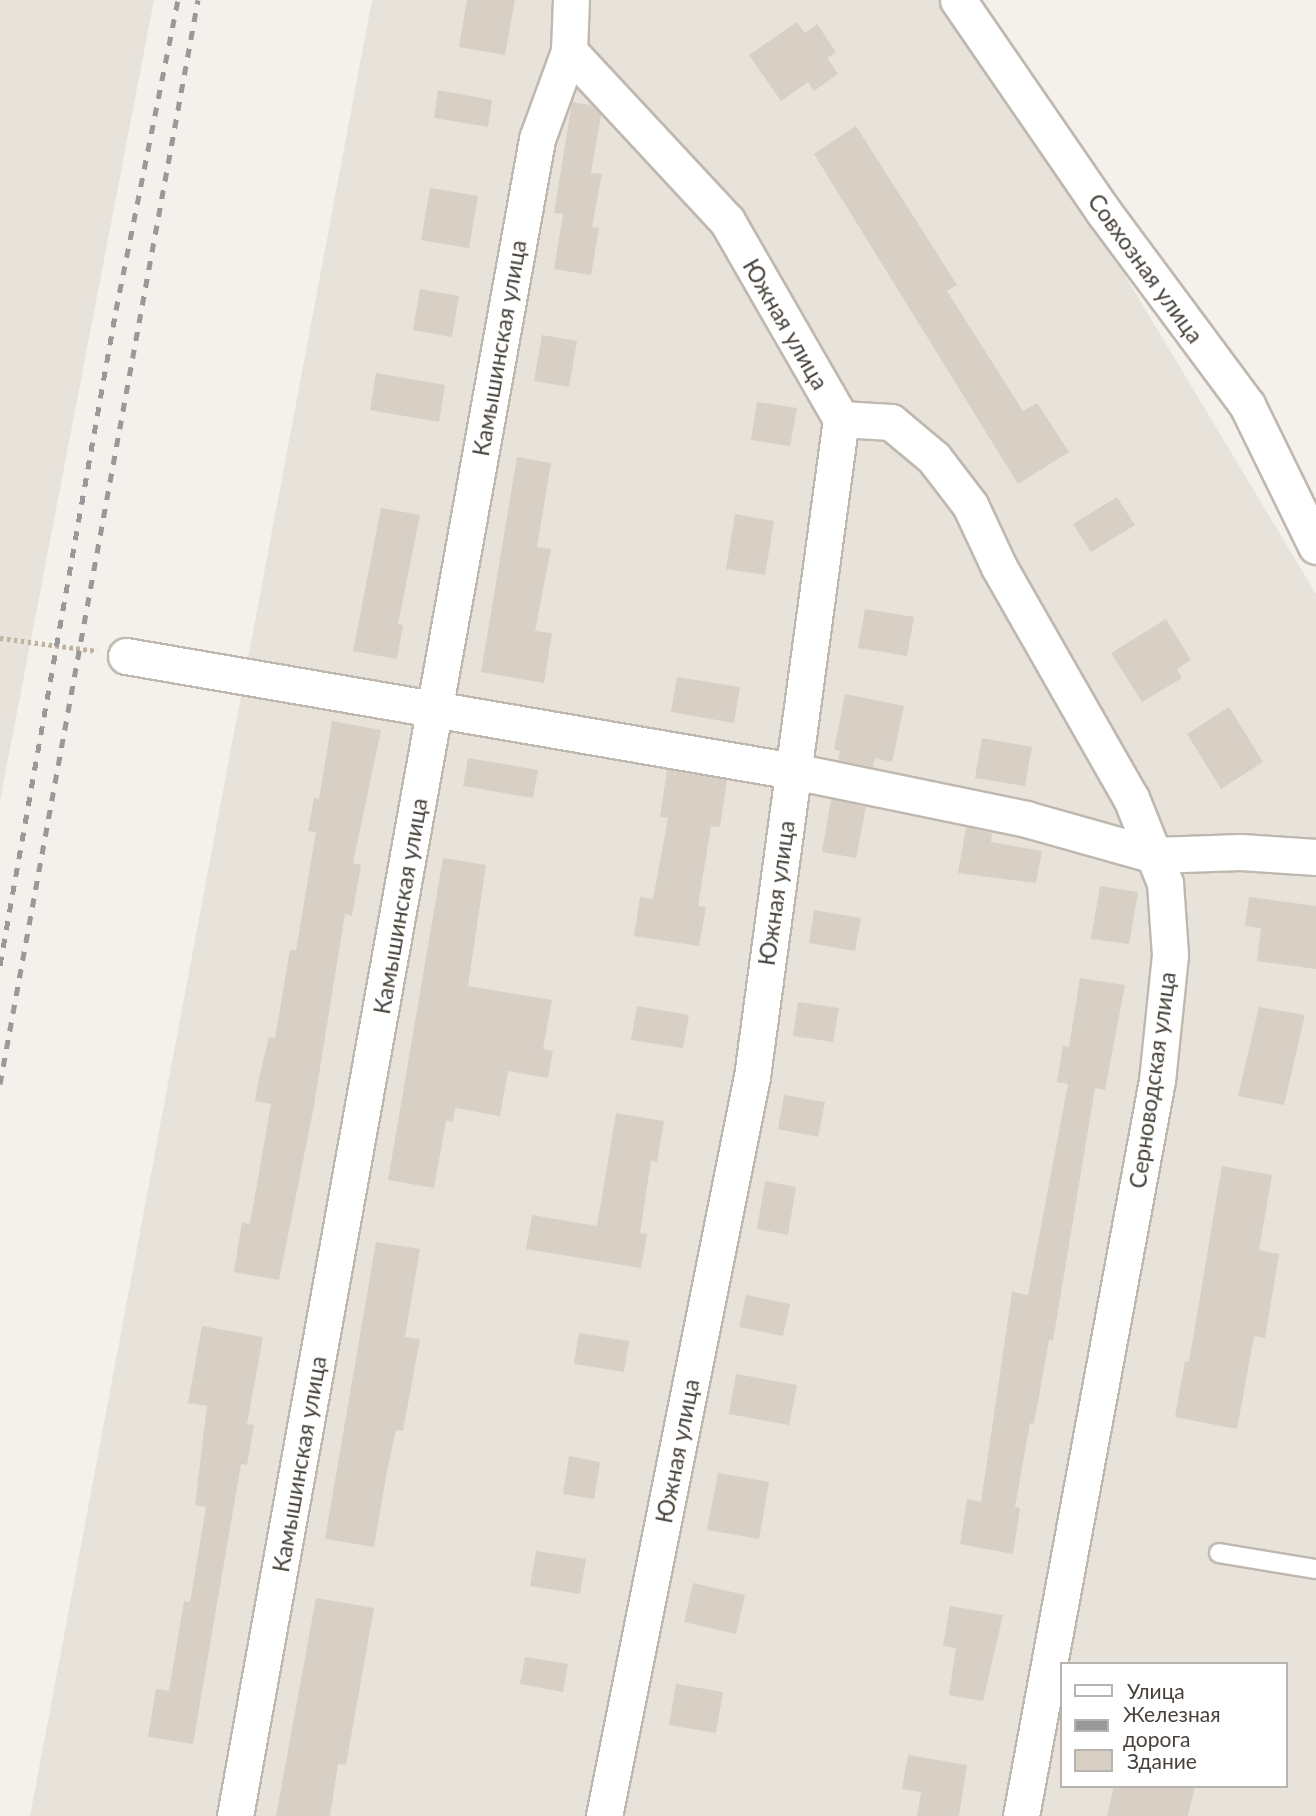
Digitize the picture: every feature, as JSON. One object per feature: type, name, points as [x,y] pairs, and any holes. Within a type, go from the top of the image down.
[{"type":"street","name":"Камышинская улица","points":[[235,1816],[537,139],[569,51],[571,0]]},
{"type":"street","name":"Совхозная улица","points":[[958,0],[1103,211],[1247,405],[1316,546]]},
{"type":"street","name":"Южная улица","points":[[569,51],[727,221],[841,419],[752,1076],[604,1816]]},
{"type":"street","name":"Серноводская улица","points":[[841,419],[891,422],[934,458],[970,505],[999,567],[1131,798],[1165,883],[1170,955],[1157,1080],[1021,1816]]},
{"type":"street","points":[[126,656],[793,771],[1026,818],[1154,855],[1228,851],[1316,857]]},
{"type":"lane","points":[[1219,1553],[1316,1569]]},
{"type":"path","points":[[0,638],[126,656]]},
{"type":"shaded area","points":[[0,0],[154,0],[0,801]]},
{"type":"shaded area","points":[[372,0],[960,0],[1316,594],[1316,1816],[30,1816]]},
{"type":"building","points":[[467,0],[515,0],[505,55],[459,47]]},
{"type":"building","points":[[797,22],[805,33],[817,24],[836,52],[827,58],[838,74],[814,91],[808,82],[781,101],[749,55]]},
{"type":"building","points":[[438,90],[492,100],[488,127],[434,118]]},
{"type":"building","points":[[572,102],[591,105],[601,115],[591,173],[602,174],[592,227],[599,228],[591,275],[554,269],[563,214],[554,213]]},
{"type":"building","points":[[856,126],[957,285],[947,291],[1023,411],[1037,403],[1069,452],[1018,484],[814,154]]},
{"type":"building","points":[[430,188],[478,196],[469,248],[421,240]]},
{"type":"building","points":[[420,289],[459,296],[452,337],[413,330]]},
{"type":"building","points":[[542,335],[577,341],[569,387],[534,381]]},
{"type":"building","points":[[376,373],[445,385],[439,422],[370,410]]},
{"type":"building","points":[[757,402],[797,408],[790,446],[751,440]]},
{"type":"building","points":[[517,457],[551,463],[537,547],[551,549],[535,631],[552,633],[544,683],[481,672]]},
{"type":"building","points":[[1117,497],[1135,525],[1091,552],[1073,524]]},
{"type":"building","points":[[381,508],[420,515],[398,624],[403,625],[397,659],[353,651]]},
{"type":"building","points":[[735,514],[774,521],[765,575],[726,569]]},
{"type":"building","points":[[865,609],[914,617],[907,656],[858,648]]},
{"type":"building","points":[[1166,619],[1191,660],[1177,669],[1182,678],[1142,702],[1111,653]]},
{"type":"building","points":[[677,677],[740,687],[734,723],[671,712]]},
{"type":"building","points":[[845,694],[904,706],[892,762],[875,758],[873,767],[838,760],[840,751],[834,749]]},
{"type":"building","points":[[1229,707],[1263,762],[1221,789],[1187,734]]},
{"type":"building","points":[[332,721],[381,730],[353,863],[361,865],[352,916],[345,914],[313,1111],[279,1280],[234,1272],[242,1222],[250,1224],[271,1104],[255,1101],[259,1078],[269,1037],[275,1038],[290,950],[296,950],[316,832],[308,831],[314,798],[319,799]]},
{"type":"building","points":[[982,738],[1032,747],[1025,786],[975,778]]},
{"type":"building","points":[[468,758],[538,770],[533,798],[463,786]]},
{"type":"building","points":[[667,770],[727,780],[720,827],[711,826],[698,906],[706,907],[699,946],[634,936],[640,897],[653,899],[668,818],[660,817]]},
{"type":"building","points":[[831,799],[866,807],[856,858],[822,852]]},
{"type":"building","points":[[966,827],[992,833],[991,842],[1042,851],[1036,883],[958,873]]},
{"type":"building","points":[[443,858],[486,865],[468,986],[552,1000],[543,1049],[553,1051],[548,1078],[508,1071],[500,1116],[455,1108],[453,1122],[446,1121],[434,1188],[388,1180]]},
{"type":"building","points":[[1100,886],[1138,892],[1129,944],[1091,939]]},
{"type":"building","points":[[1249,897],[1316,906],[1316,969],[1257,961],[1261,928],[1245,926]]},
{"type":"building","points":[[814,910],[861,918],[855,951],[809,943]]},
{"type":"building","points":[[1080,978],[1125,985],[1105,1090],[1095,1088],[1053,1341],[1049,1340],[1015,1507],[1020,1508],[1013,1554],[960,1544],[967,1499],[981,1502],[1012,1292],[1028,1295],[1068,1084],[1057,1082],[1063,1046],[1069,1047]]},
{"type":"building","points":[[798,1002],[839,1008],[833,1042],[793,1036]]},
{"type":"building","points":[[637,1006],[689,1015],[683,1048],[631,1040]]},
{"type":"building","points":[[1259,1007],[1305,1015],[1284,1105],[1238,1096]]},
{"type":"building","points":[[784,1095],[825,1102],[818,1137],[778,1129]]},
{"type":"building","points":[[616,1113],[664,1121],[657,1162],[651,1161],[640,1233],[647,1234],[641,1268],[526,1249],[532,1215],[597,1226]]},
{"type":"building","points":[[1222,1166],[1272,1175],[1259,1250],[1279,1254],[1265,1338],[1254,1336],[1237,1429],[1175,1417],[1185,1361],[1189,1362]]},
{"type":"building","points":[[765,1181],[796,1187],[788,1235],[757,1229]]},
{"type":"building","points":[[376,1242],[420,1249],[405,1337],[420,1339],[403,1431],[396,1430],[374,1547],[325,1539]]},
{"type":"building","points":[[746,1295],[790,1304],[783,1336],[739,1327]]},
{"type":"building","points":[[202,1326],[263,1337],[247,1424],[254,1425],[247,1465],[241,1464],[193,1744],[148,1737],[156,1689],[169,1691],[184,1601],[190,1602],[206,1507],[195,1505],[207,1406],[188,1403]]},
{"type":"building","points":[[579,1333],[629,1341],[624,1372],[574,1364]]},
{"type":"building","points":[[736,1374],[797,1385],[789,1425],[729,1414]]},
{"type":"building","points":[[569,1456],[600,1462],[594,1499],[563,1494]]},
{"type":"building","points":[[718,1473],[769,1482],[759,1539],[707,1530]]},
{"type":"building","points":[[536,1551],[586,1559],[580,1594],[530,1586]]},
{"type":"building","points":[[693,1583],[745,1595],[736,1634],[684,1622]]},
{"type":"building","points":[[316,1598],[374,1608],[346,1765],[338,1764],[330,1816],[276,1816]]},
{"type":"building","points":[[950,1606],[1003,1615],[983,1701],[949,1695],[956,1648],[943,1646]]},
{"type":"building","points":[[525,1657],[568,1664],[563,1692],[520,1684]]},
{"type":"building","points":[[676,1684],[723,1692],[716,1733],[669,1725]]},
{"type":"building","points":[[908,1755],[967,1765],[959,1816],[917,1816],[921,1792],[902,1789]]},
{"type":"building","points":[[1114,1788],[1195,1788],[1188,1816],[1107,1816]]},
{"type":"railway","points":[[0,965],[116,310],[178,0]]},
{"type":"railway","points":[[0,1084],[198,0]]}]
